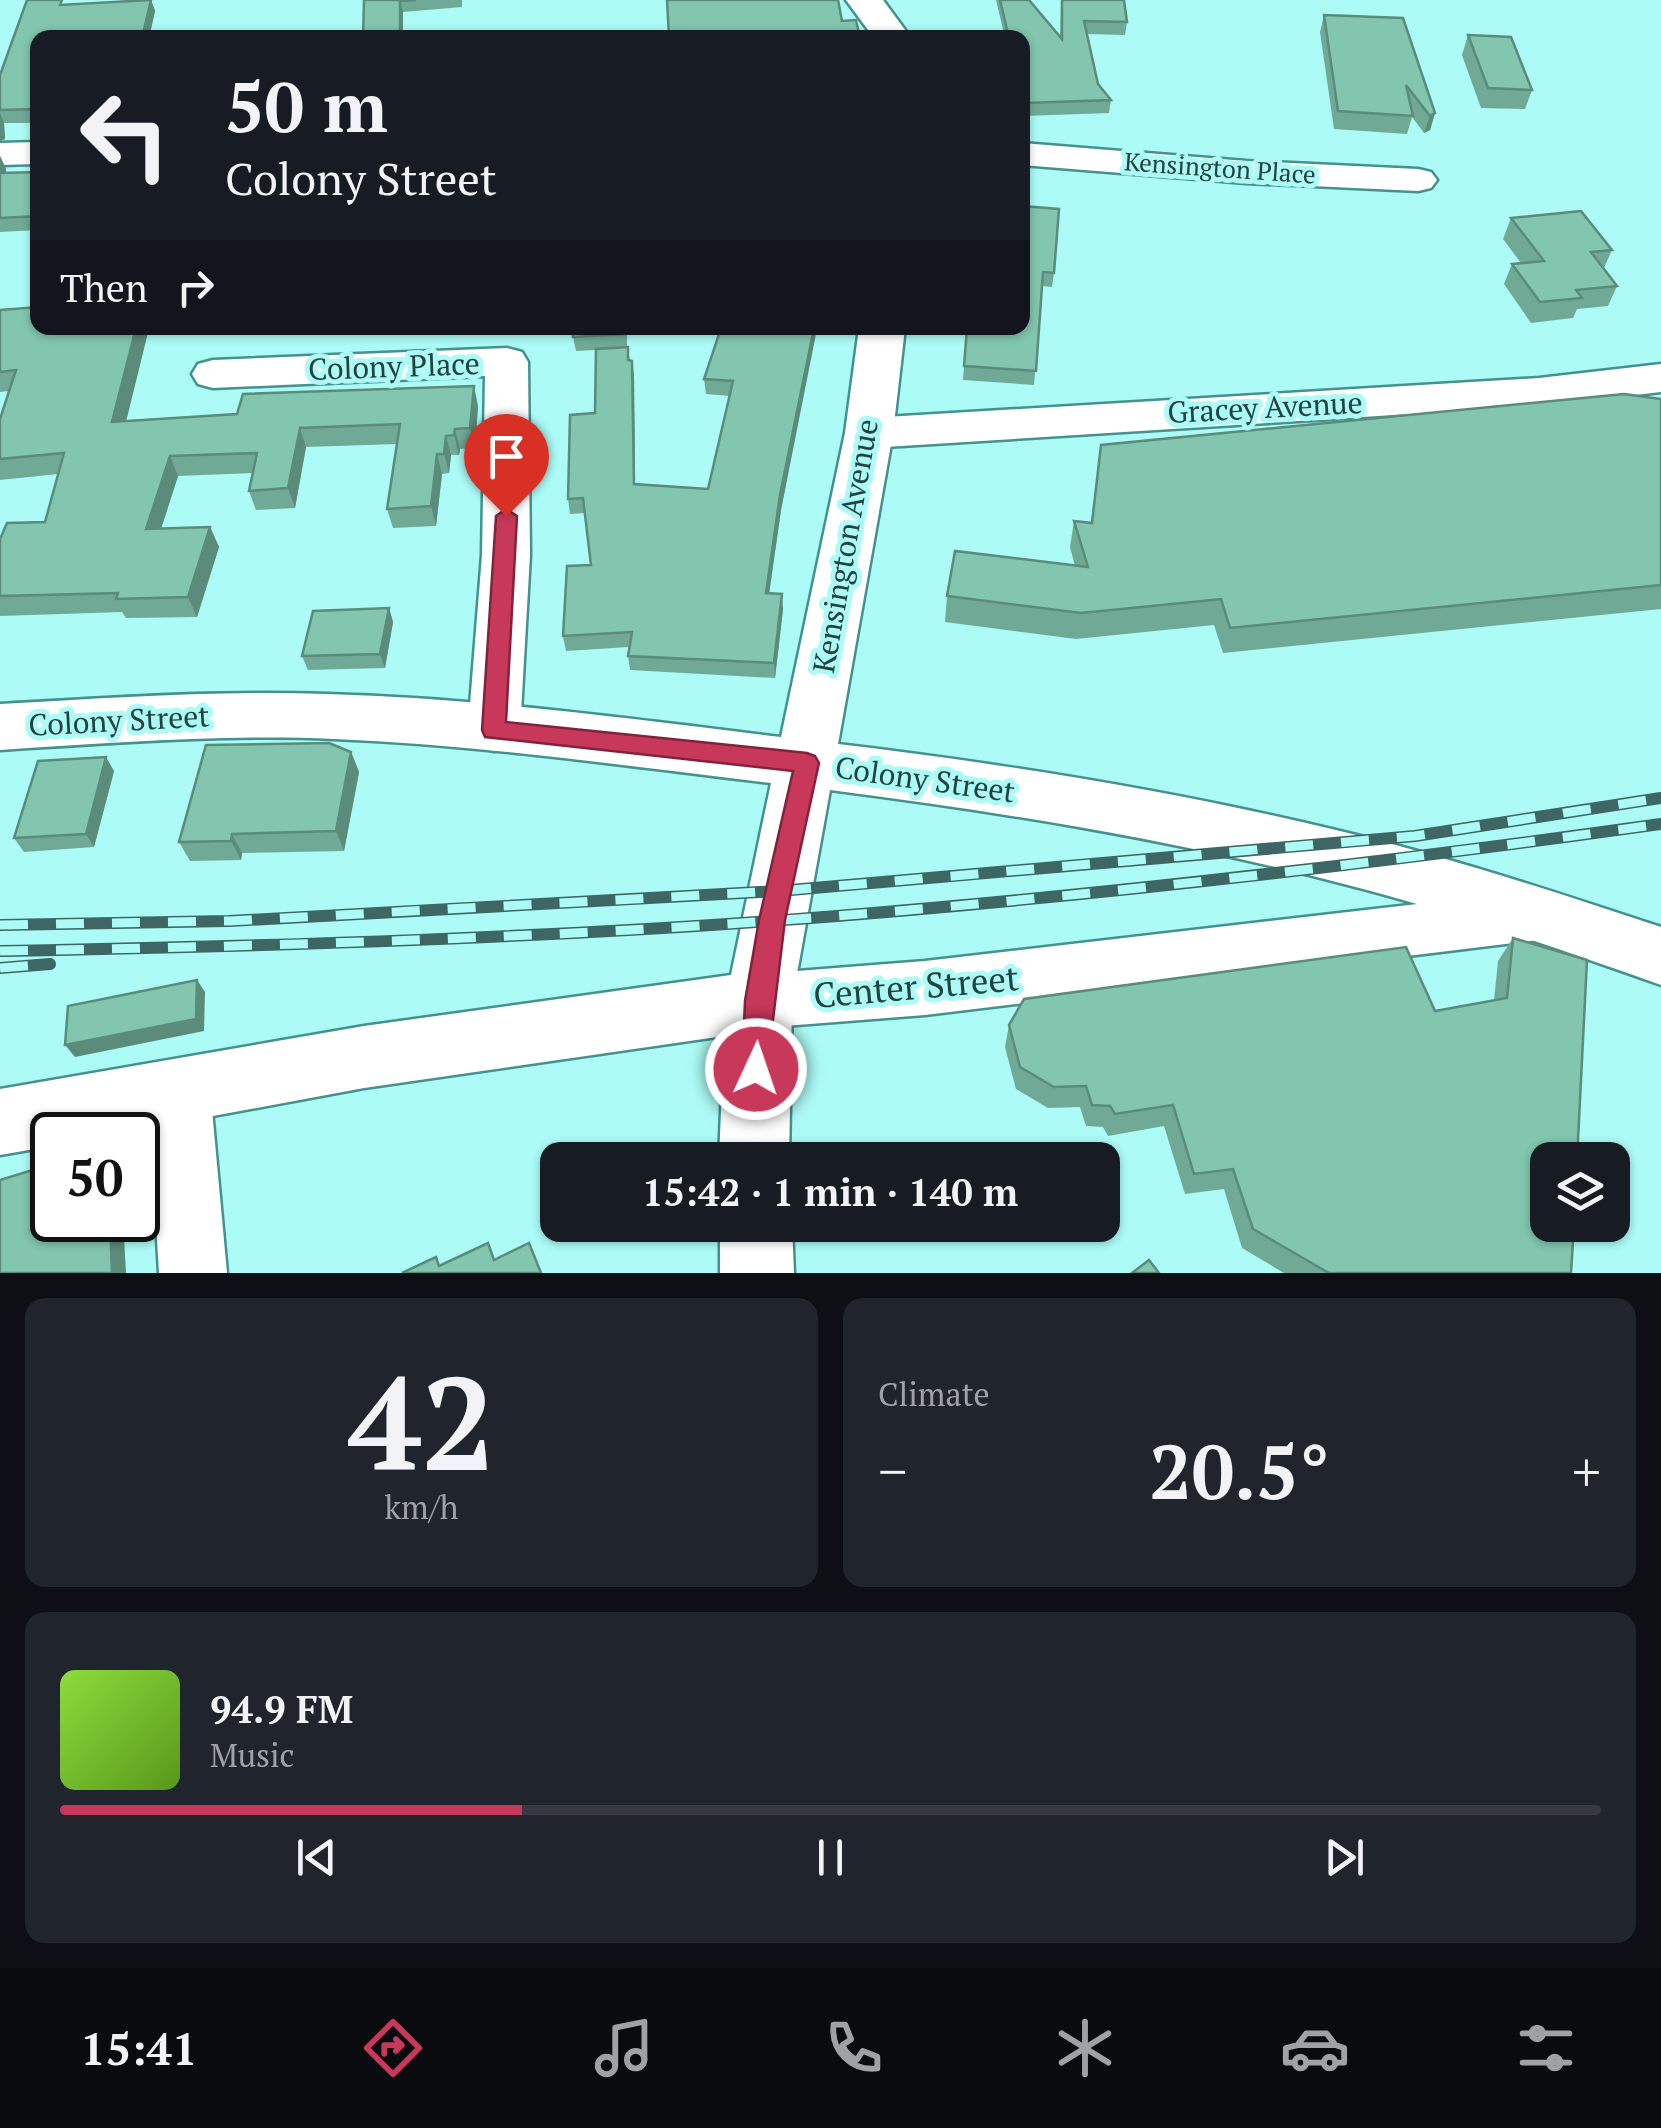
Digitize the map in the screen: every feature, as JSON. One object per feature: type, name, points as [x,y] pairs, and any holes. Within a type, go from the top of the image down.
[{"type":"main road","points":[[864,0],[886,30]]},
{"type":"main road","name":"Kensington Avenue","points":[[755,1142],[759,1001],[868,432],[881,335]]},
{"type":"main road","name":"Colony Street","points":[[0,728],[281,715],[494,730],[807,763],[1035,796],[1221,830],[1444,884],[1661,956]]},
{"type":"main road","name":"Center Street","points":[[0,1122],[364,1057],[759,1001]]},
{"type":"main road","points":[[757,1242],[758,1273]]},
{"type":"street","points":[[0,154],[30,153]]},
{"type":"street","name":"Kensington Place","points":[[1030,155],[1246,172],[1418,180]]},
{"type":"street","name":"Colony Place","points":[[213,374],[507,362],[506,555],[494,730]]},
{"type":"street","name":"Gracey Avenue","points":[[868,432],[1539,392],[1661,378]]},
{"type":"street","name":"Center Street","points":[[759,1001],[925,988],[1539,914]]},
{"type":"street","points":[[179,1088],[193,1273]]},
{"type":"building","points":[[27,0],[62,0],[60,5],[151,0],[144,30],[30,30],[30,109],[0,110],[0,75]]},
{"type":"building","points":[[364,0],[416,0],[400,1],[400,30],[363,30]]},
{"type":"building","points":[[667,0],[838,0],[842,21],[856,20],[858,30],[669,30]]},
{"type":"building","points":[[1000,0],[1029,0],[1062,39],[1062,0],[1124,0],[1127,22],[1084,21],[1098,84],[1111,100],[1030,103],[1030,30],[1007,30]]},
{"type":"building","points":[[1324,15],[1403,18],[1435,113],[1430,116],[1406,85],[1413,116],[1338,111]]},
{"type":"building","points":[[1468,35],[1511,37],[1532,90],[1488,88]]},
{"type":"building","points":[[30,172],[30,216],[0,218],[0,173]]},
{"type":"building","points":[[1030,207],[1059,209],[1054,273],[1043,272],[1036,371],[964,366],[966,335],[1030,335]]},
{"type":"building","points":[[1581,211],[1612,250],[1591,252],[1617,286],[1576,290],[1582,298],[1540,302],[1512,264],[1544,261],[1511,218]]},
{"type":"building","points":[[30,308],[30,335],[134,335],[112,422],[237,414],[243,394],[474,386],[470,428],[455,429],[454,435],[446,436],[444,454],[437,454],[431,506],[387,509],[400,424],[300,428],[288,488],[249,491],[257,453],[170,456],[146,529],[210,527],[188,597],[116,599],[118,593],[0,596],[0,539],[7,523],[45,522],[64,453],[0,459],[0,419],[16,370],[0,372],[0,310]]},
{"type":"building","points":[[719,335],[813,335],[780,495],[766,593],[782,594],[774,663],[628,656],[632,632],[563,636],[567,566],[591,565],[583,498],[568,499],[570,415],[595,413],[596,349],[628,347],[628,360],[632,361],[634,484],[708,489],[733,381],[704,379]]},
{"type":"building","points":[[1624,394],[1661,399],[1661,585],[1230,628],[1221,599],[1081,613],[947,596],[955,551],[1088,567],[1074,521],[1092,523],[1101,445]]},
{"type":"building","points":[[389,608],[380,654],[302,656],[313,611]]},
{"type":"building","points":[[329,743],[351,752],[336,831],[232,834],[231,841],[179,842],[206,745]]},
{"type":"building","points":[[106,757],[86,834],[14,838],[38,761]]},
{"type":"building","points":[[1513,938],[1587,960],[1578,1142],[1530,1142],[1530,1242],[1573,1242],[1571,1273],[1329,1273],[1253,1229],[1233,1169],[1194,1174],[1173,1105],[1115,1114],[1110,1106],[1092,1105],[1086,1086],[1054,1087],[1020,1067],[1009,1025],[1024,999],[1406,947],[1435,1011],[1507,998]]},
{"type":"building","points":[[197,980],[196,1019],[65,1045],[68,1006]]},
{"type":"building","points":[[30,1171],[30,1242],[111,1242],[112,1273],[0,1273],[0,1180]]},
{"type":"building","points":[[488,1243],[494,1260],[529,1243],[541,1273],[402,1273],[436,1257],[439,1266]]},
{"type":"building","points":[[1149,1260],[1159,1273],[1132,1273]]},
{"type":"railway","points":[[0,925],[229,921],[779,891],[1415,836],[1661,798]]},
{"type":"railway","points":[[0,951],[418,940],[837,916],[1250,876],[1661,824]]},
{"type":"railway","points":[[0,968],[50,964]]},
{"type":"route","points":[[506,516],[494,730],[807,763],[772,920],[759,1001],[756,1069]]}]
